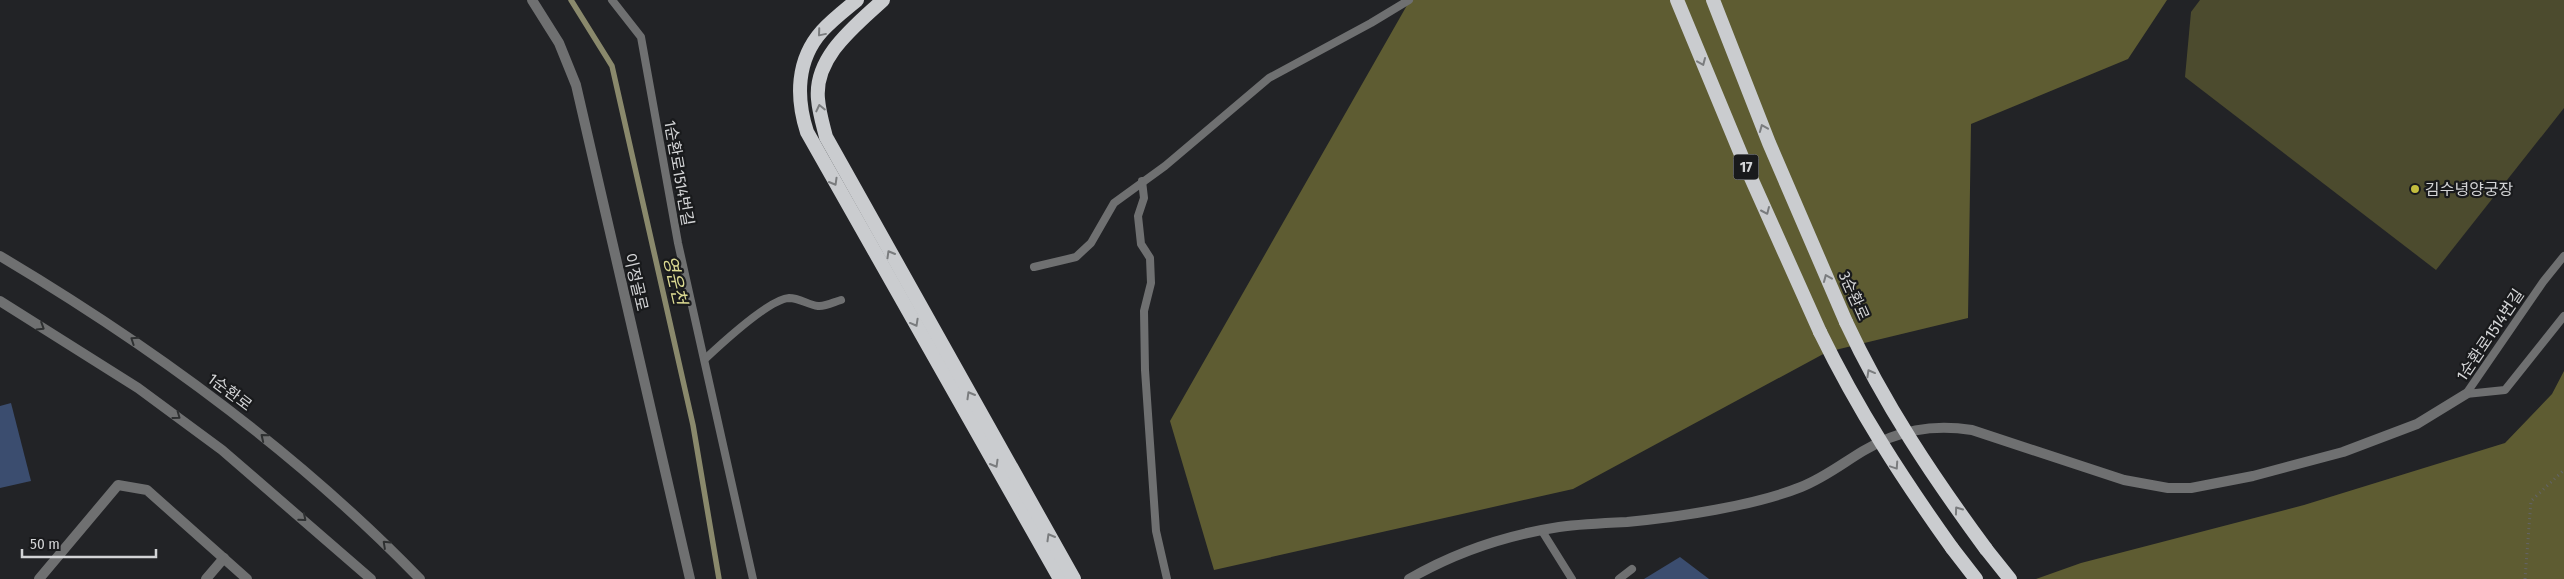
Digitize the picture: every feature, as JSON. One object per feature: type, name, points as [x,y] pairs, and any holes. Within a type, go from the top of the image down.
[{"type":"highway","points":[[856,0],[822,31],[804,61],[798,86],[800,111],[807,132],[1060,579]]},
{"type":"highway","points":[[883,0],[831,52],[820,74],[817,99],[826,137],[1074,579]]},
{"type":"highway","name":"17","points":[[1676,0],[1820,332],[1841,374],[1884,450],[1952,548],[1976,579]]},
{"type":"highway","name":"3순환로","points":[[1714,0],[1766,134],[1866,366],[1904,432],[1986,549],[2010,579]]},
{"type":"street","name":"이정골로","points":[[532,0],[559,43],[576,85],[690,579]]},
{"type":"street","name":"1순환로","points":[[0,256],[72,299],[166,363],[254,429],[331,492],[420,579]]},
{"type":"street","points":[[0,301],[138,388],[222,450],[371,579]]},
{"type":"street","points":[[1409,579],[1426,569],[1477,548],[1542,531],[1674,515],[1777,495],[1823,477],[1883,440],[1914,429],[1950,427],[1972,430],[2145,485],[2191,488],[2253,476],[2343,452],[2417,424],[2466,394]]},
{"type":"street","points":[[39,579],[118,485],[147,490],[248,579]]},
{"type":"street","points":[[206,579],[224,558]]},
{"type":"lane","name":"1순환로1514번길","points":[[612,0],[641,37],[678,243],[753,579]]},
{"type":"lane","points":[[1034,267],[1076,257],[1092,243],[1114,203],[1165,166],[1269,78],[1371,23],[1409,0]]},
{"type":"lane","points":[[1142,181],[1144,198],[1138,216],[1141,244],[1150,258],[1150,283],[1144,311],[1145,370],[1156,531],[1166,579]]},
{"type":"lane","name":"1순환로1514번길","points":[[2466,394],[2543,282],[2564,256]]},
{"type":"lane","points":[[705,359],[732,334],[773,304],[786,298],[797,298],[819,307],[840,300]]},
{"type":"lane","name":"1순환로1514번길","points":[[2466,394],[2505,390],[2564,316]]},
{"type":"lane","points":[[1542,531],[1572,579]]},
{"type":"lane","points":[[1619,579],[1632,569]]},
{"type":"path","points":[[2525,579],[2531,500],[2564,470]]},
{"type":"shaded area","points":[[1410,0],[2167,0],[2128,59],[1971,124],[1968,318],[1827,352],[1573,489],[1214,570],[1170,421]]},
{"type":"shaded area","name":"김수녕양궁장","points":[[2200,0],[2564,0],[2564,108],[2436,270],[2185,77],[2191,12]]},
{"type":"shaded area","points":[[2564,371],[2564,579],[2036,579],[2081,563],[2304,505],[2505,443],[2552,394]]},
{"type":"building","points":[[11,403],[31,481],[0,488],[0,406]]},
{"type":"building","points":[[1680,557],[1709,579],[1644,579]]},
{"type":"waterway","name":"영운천","points":[[571,0],[612,66],[693,425],[719,579]]},
{"type":"place","name":"김수녕양궁장","points":[[2415,189]]}]
